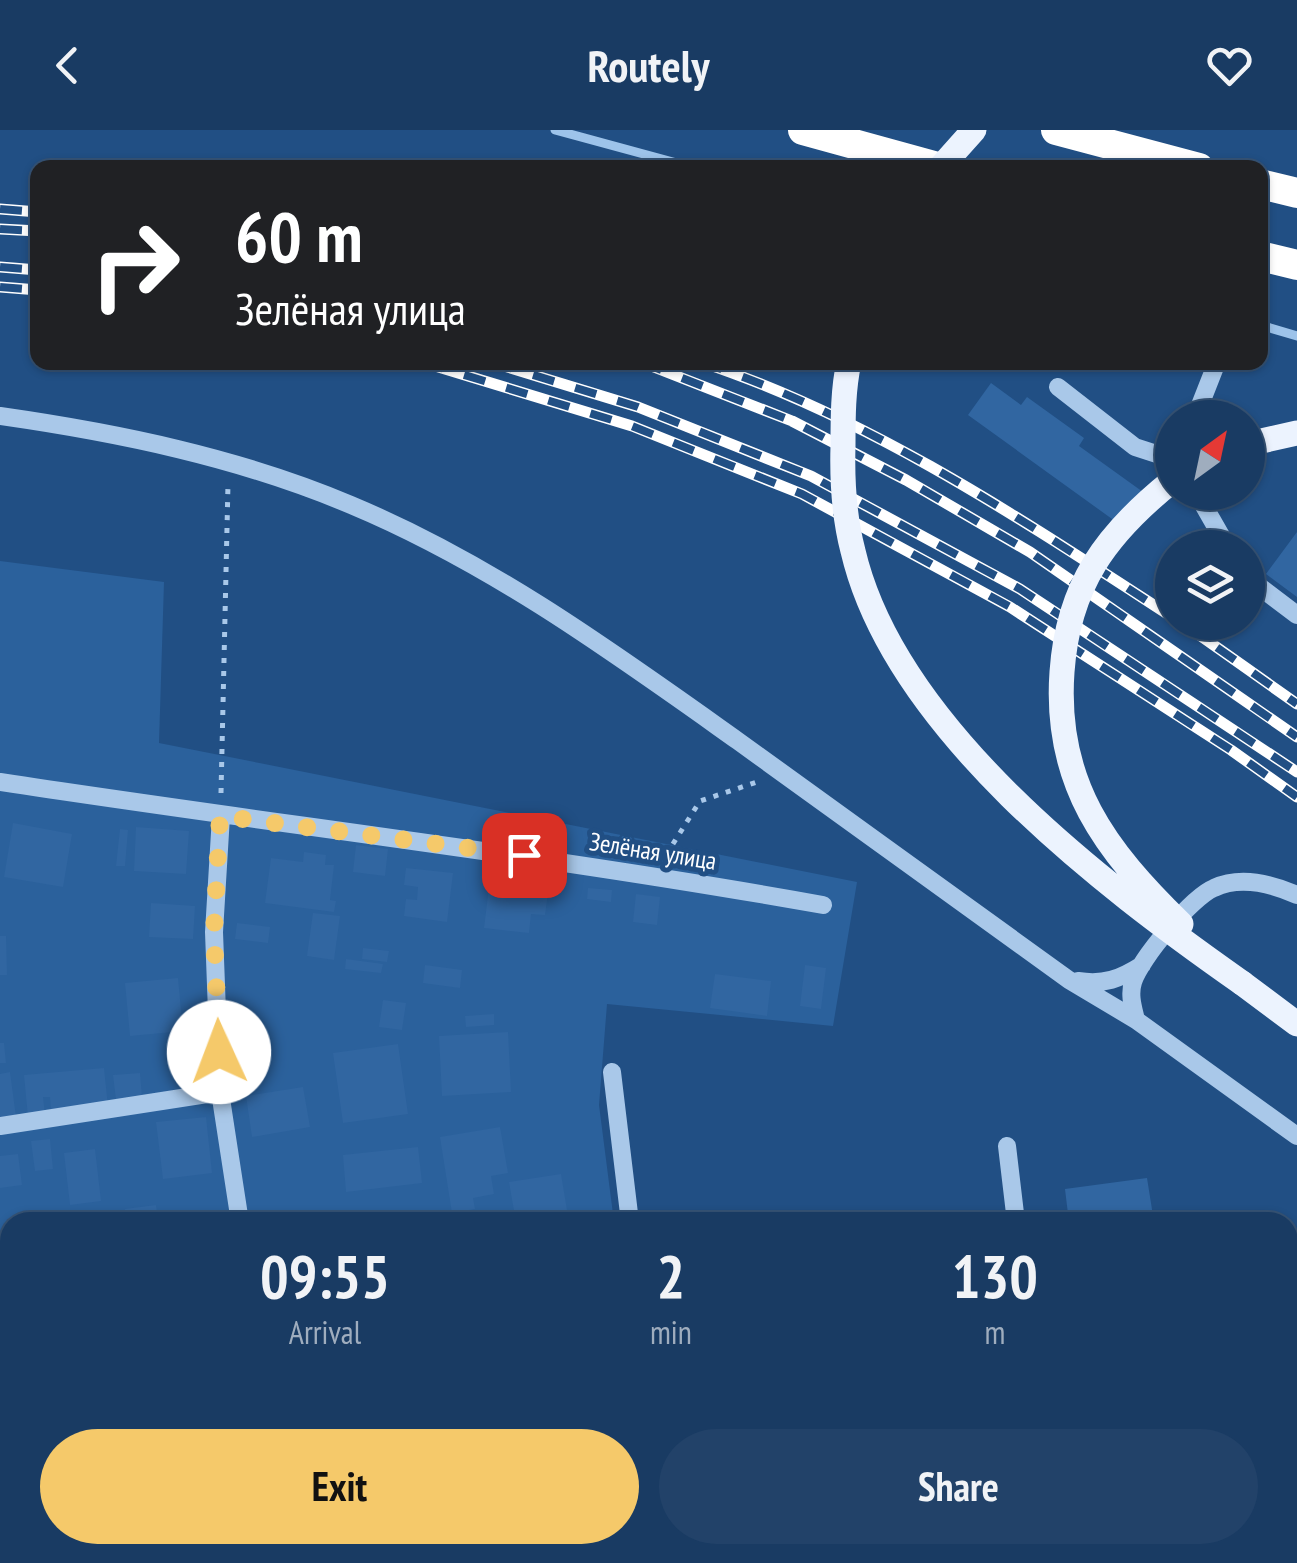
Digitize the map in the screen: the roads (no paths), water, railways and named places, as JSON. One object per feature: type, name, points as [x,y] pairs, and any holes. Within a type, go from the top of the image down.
[{"type":"highway","points":[[803,130],[912,160]]},
{"type":"highway","points":[[1068,132],[1170,160]]},
{"type":"highway","points":[[1268,186],[1297,193]]},
{"type":"highway","points":[[1268,258],[1297,265]]},
{"type":"main road","points":[[948,160],[974,130]]},
{"type":"main road","points":[[848,370],[842,459],[853,554],[879,624],[910,676],[956,736],[1046,831],[1108,884],[1297,1024]]},
{"type":"main road","points":[[1265,440],[1297,433]]},
{"type":"main road","points":[[1155,495],[1106,543],[1076,596],[1064,644],[1060,709],[1064,745],[1087,809],[1122,862],[1242,983]]},
{"type":"street","points":[[1202,400],[1214,370]]},
{"type":"street","points":[[1058,387],[1135,447],[1155,453]]},
{"type":"street","points":[[0,416],[78,427],[229,462],[350,504],[469,560],[600,642],[1070,980],[1136,1020],[1297,1136]]},
{"type":"street","points":[[1265,591],[1297,615]]},
{"type":"street","name":"Зелёная улица","points":[[0,782],[220,816],[491,850],[823,905]]},
{"type":"street","points":[[220,816],[214,932],[220,1092],[238,1212]]},
{"type":"street","points":[[1136,1020],[1131,1000],[1142,965],[1188,908],[1212,888],[1240,882],[1278,887],[1297,895]]},
{"type":"street","points":[[1070,980],[1097,984],[1119,980],[1142,965]]},
{"type":"street","points":[[612,1072],[629,1212]]},
{"type":"street","points":[[0,1126],[220,1092]]},
{"type":"street","points":[[1007,1146],[1015,1212]]},
{"type":"waterway","points":[[555,130],[666,160]]},
{"type":"waterway","points":[[1268,327],[1297,336]]},
{"type":"railway","points":[[0,209],[30,211]]},
{"type":"railway","points":[[0,229],[30,231]]},
{"type":"railway","points":[[0,267],[30,269]]},
{"type":"railway","points":[[0,287],[30,289]]},
{"type":"railway","points":[[448,370],[632,426],[802,494],[1010,607],[1297,797]]},
{"type":"railway","points":[[517,370],[638,407],[811,476],[1020,589],[1297,772]]},
{"type":"railway","points":[[661,370],[792,421],[906,480],[1030,552],[1297,737]]},
{"type":"railway","points":[[723,370],[826,412],[945,474],[1155,606]]},
{"type":"railway","points":[[1206,640],[1297,704]]}]
